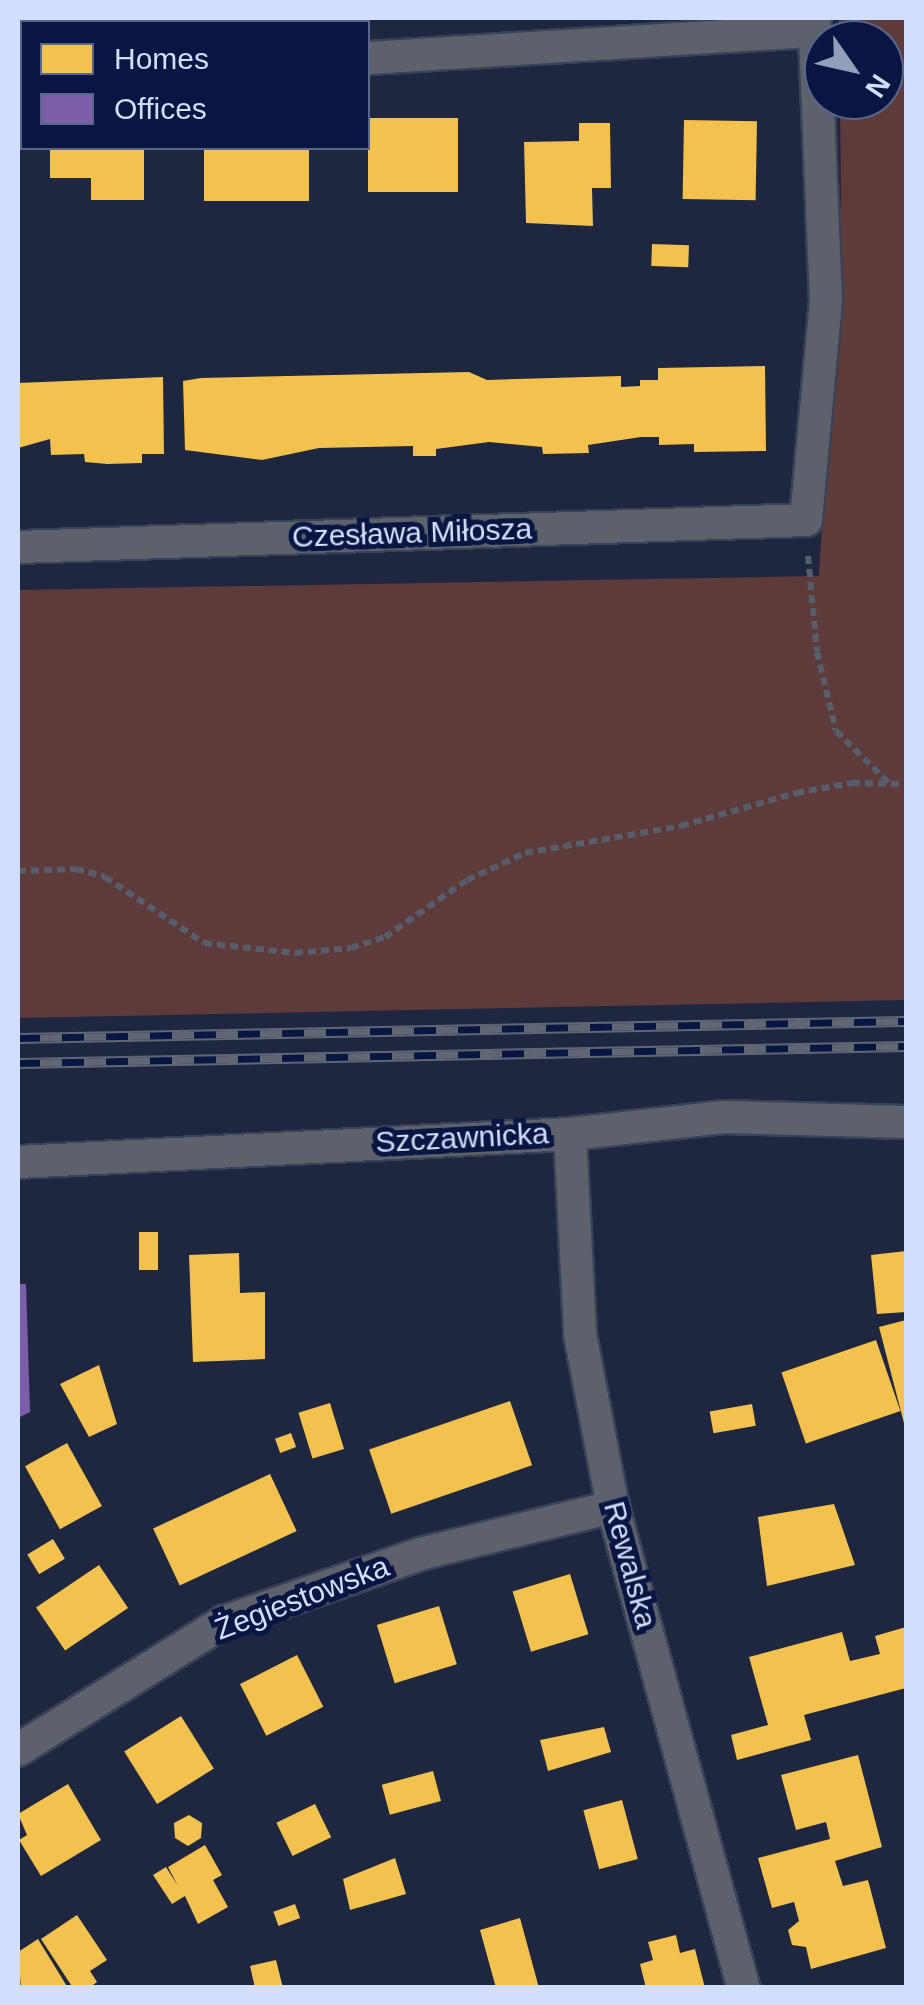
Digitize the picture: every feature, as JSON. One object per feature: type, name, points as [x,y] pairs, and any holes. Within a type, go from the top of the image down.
[{"type":"street","points":[[370,58],[804,25]]},
{"type":"street","points":[[806,520],[826,300],[818,120]]},
{"type":"street","name":"Czesława Miłosza","points":[[18,547],[806,520]]},
{"type":"street","name":"Szczawnicka","points":[[18,1162],[570,1134],[724,1118],[906,1122]]},
{"type":"street","name":"Rewalska","points":[[570,1134],[580,1334],[613,1508],[744,1988]]},
{"type":"street","name":"Żegiestowska","points":[[18,1750],[224,1622],[420,1554],[613,1508]]},
{"type":"path","points":[[806,520],[817,652],[836,731],[890,784]]},
{"type":"path","points":[[18,871],[76,869],[105,877],[204,942],[295,953],[351,948],[385,937],[467,880],[525,853],[681,826],[796,794],[906,784]]},
{"type":"shaded area","points":[[906,18],[906,1000],[18,1018],[18,590],[819,576],[841,196],[840,120],[904,120],[904,20],[839,20]]},
{"type":"building: Homes","points":[[370,118],[458,118],[458,192],[368,192]]},
{"type":"building: Homes","points":[[684,120],[757,121],[756,200],[683,199]]},
{"type":"building: Homes","points":[[579,123],[610,123],[611,188],[592,188],[593,226],[526,223],[524,142],[579,141]]},
{"type":"building: Homes","points":[[50,150],[144,150],[144,200],[91,200],[91,178],[50,178]]},
{"type":"building: Homes","points":[[204,150],[309,150],[309,201],[204,201]]},
{"type":"building: Homes","points":[[652,244],[689,245],[688,267],[651,266]]},
{"type":"building: Homes","points":[[765,366],[766,451],[694,452],[694,444],[659,445],[659,437],[588,445],[589,453],[543,454],[542,447],[489,442],[436,449],[436,456],[413,456],[413,446],[319,448],[262,460],[185,450],[183,381],[201,378],[469,372],[487,380],[621,376],[621,387],[640,386],[640,380],[658,380],[658,368]]},
{"type":"building: Homes","points":[[163,377],[164,454],[142,454],[142,463],[107,464],[85,462],[84,454],[51,455],[50,439],[18,448],[18,383]]},
{"type":"building: Homes","points":[[139,1232],[158,1232],[158,1270],[139,1270]]},
{"type":"building: Homes","points":[[906,1251],[906,1312],[877,1314],[871,1255]]},
{"type":"building: Homes","points":[[239,1253],[240,1293],[265,1292],[265,1359],[193,1362],[189,1255]]},
{"type":"building: Homes","points":[[906,1320],[906,1427],[905,1427],[879,1327]]},
{"type":"building: Homes","points":[[876,1340],[900,1411],[806,1443],[781,1373]]},
{"type":"building: Homes","points":[[99,1365],[117,1424],[89,1437],[60,1384]]},
{"type":"building: Homes","points":[[510,1401],[532,1465],[391,1514],[369,1450]]},
{"type":"building: Homes","points":[[330,1403],[344,1449],[312,1459],[298,1413]]},
{"type":"building: Homes","points":[[752,1404],[756,1426],[713,1433],[710,1411]]},
{"type":"building: Homes","points":[[291,1433],[296,1447],[280,1453],[275,1439]]},
{"type":"building: Homes","points":[[67,1443],[102,1506],[60,1529],[25,1466]]},
{"type":"building: Homes","points":[[270,1474],[297,1531],[180,1586],[153,1529]]},
{"type":"building: Homes","points":[[834,1504],[855,1565],[767,1586],[758,1517]]},
{"type":"building: Homes","points":[[53,1539],[65,1559],[39,1574],[27,1554]]},
{"type":"building: Homes","points":[[99,1565],[128,1608],[65,1651],[36,1607]]},
{"type":"building: Homes","points":[[570,1574],[588,1634],[531,1652],[513,1592]]},
{"type":"building: Homes","points":[[439,1606],[457,1664],[395,1683],[377,1625]]},
{"type":"building: Homes","points":[[906,1627],[906,1688],[804,1715],[811,1740],[737,1760],[731,1735],[768,1725],[749,1657],[842,1632],[850,1661],[880,1654],[875,1636]]},
{"type":"building: Homes","points":[[297,1655],[323,1707],[266,1736],[240,1684]]},
{"type":"building: Homes","points":[[181,1716],[214,1769],[157,1804],[124,1752]]},
{"type":"building: Homes","points":[[604,1727],[611,1752],[548,1771],[540,1740]]},
{"type":"building: Homes","points":[[858,1755],[882,1847],[835,1861],[843,1886],[868,1880],[886,1948],[811,1969],[806,1947],[792,1945],[788,1930],[799,1921],[794,1902],[772,1908],[758,1858],[830,1839],[826,1822],[796,1830],[781,1775]]},
{"type":"building: Homes","points":[[433,1771],[441,1801],[390,1815],[382,1785]]},
{"type":"building: Homes","points":[[68,1784],[101,1840],[41,1876],[19,1840],[27,1835],[18,1814]]},
{"type":"building: Homes","points":[[622,1800],[638,1859],[599,1869],[583,1810]]},
{"type":"building: Homes","points":[[315,1804],[331,1837],[293,1856],[276,1823]]},
{"type":"building: Homes","points":[[189,1815],[202,1823],[201,1838],[188,1846],[175,1838],[174,1823]]},
{"type":"building: Homes","points":[[205,1845],[222,1875],[213,1880],[228,1907],[198,1924],[185,1896],[172,1904],[153,1875],[166,1867],[178,1886],[168,1867]]},
{"type":"building: Homes","points":[[395,1858],[406,1894],[350,1910],[343,1879]]},
{"type":"building: Homes","points":[[295,1904],[300,1918],[279,1926],[273,1912]]},
{"type":"building: Homes","points":[[77,1915],[107,1960],[90,1971],[97,1982],[89,1988],[73,1988],[41,1939]]},
{"type":"building: Homes","points":[[520,1918],[539,1988],[496,1988],[480,1930]]},
{"type":"building: Homes","points":[[676,1935],[680,1953],[695,1949],[705,1988],[646,1988],[640,1964],[653,1960],[648,1942]]},
{"type":"building: Homes","points":[[38,1939],[68,1988],[21,1988],[18,1952]]},
{"type":"building: Homes","points":[[276,1960],[283,1988],[255,1988],[250,1966]]},
{"type":"building: Offices","points":[[18,1284],[26,1284],[30,1412],[18,1418]]},
{"type":"railway","points":[[18,1038],[906,1021]]},
{"type":"railway","points":[[18,1063],[906,1046]]}]
